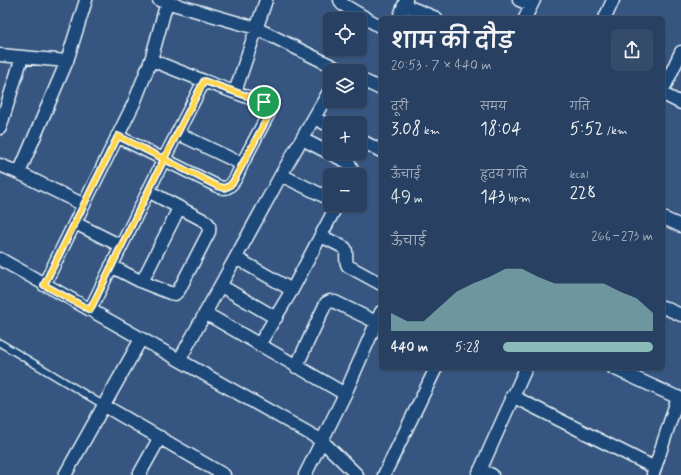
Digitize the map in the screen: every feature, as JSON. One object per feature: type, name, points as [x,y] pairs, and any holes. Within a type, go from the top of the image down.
[{"type":"street","points":[[19,173],[66,61],[86,0]]},
{"type":"street","points":[[235,92],[266,0]]},
{"type":"street","points":[[340,0],[342,4],[379,26]]},
{"type":"street","points":[[519,0],[532,3],[526,16]]},
{"type":"street","points":[[606,16],[614,0]]},
{"type":"street","points":[[44,285],[134,103],[151,60],[163,1],[256,28],[327,64]]},
{"type":"street","points":[[400,16],[405,2],[432,16]]},
{"type":"street","points":[[665,86],[681,52]]},
{"type":"street","points":[[0,55],[66,61]]},
{"type":"street","points":[[0,128],[22,57]]},
{"type":"street","points":[[118,136],[217,186],[224,188],[233,182],[270,113],[269,107],[264,102],[204,81],[151,60]]},
{"type":"street","points":[[90,310],[177,132],[204,81]]},
{"type":"street","points":[[367,82],[379,88]]},
{"type":"street","points":[[665,95],[681,103]]},
{"type":"street","points":[[180,359],[281,175],[323,102]]},
{"type":"street","points":[[314,118],[323,122]]},
{"type":"street","points":[[177,132],[242,164]]},
{"type":"street","points":[[302,139],[349,163],[352,168]]},
{"type":"street","points":[[367,144],[379,150]]},
{"type":"street","points":[[0,165],[84,205]]},
{"type":"street","points":[[281,175],[323,196]]},
{"type":"street","points":[[111,266],[142,282],[170,294],[175,294],[179,290],[209,232],[210,226],[208,223],[148,191]]},
{"type":"street","points":[[142,282],[179,208]]},
{"type":"street","points":[[259,345],[292,290],[333,212]]},
{"type":"street","points":[[665,219],[681,226]]},
{"type":"street","points":[[75,223],[121,246]]},
{"type":"street","points":[[321,236],[345,248],[346,262],[348,266],[379,283]]},
{"type":"street","points":[[236,258],[292,290]]},
{"type":"street","points":[[0,259],[141,339],[180,359],[321,440],[357,475]]},
{"type":"street","points":[[221,286],[276,318]]},
{"type":"street","points":[[296,367],[326,303],[330,301],[335,302],[379,317],[345,394],[305,475]]},
{"type":"street","points":[[665,308],[681,315]]},
{"type":"street","points":[[205,313],[345,394]]},
{"type":"street","points":[[65,475],[105,406],[141,339]]},
{"type":"street","points":[[384,475],[435,370]]},
{"type":"street","points":[[492,475],[479,472],[525,370]]},
{"type":"street","points":[[512,396],[654,471],[679,398],[617,370]]},
{"type":"street","points":[[105,406],[222,474]]},
{"type":"street","points":[[139,475],[160,437]]},
{"type":"lane","points":[[0,343],[105,406]]},
{"type":"route","points":[[264,102],[204,81],[164,159],[118,136],[44,285],[90,310],[164,159],[217,186],[224,188],[229,186],[233,182],[270,113],[269,107],[264,102]]}]
